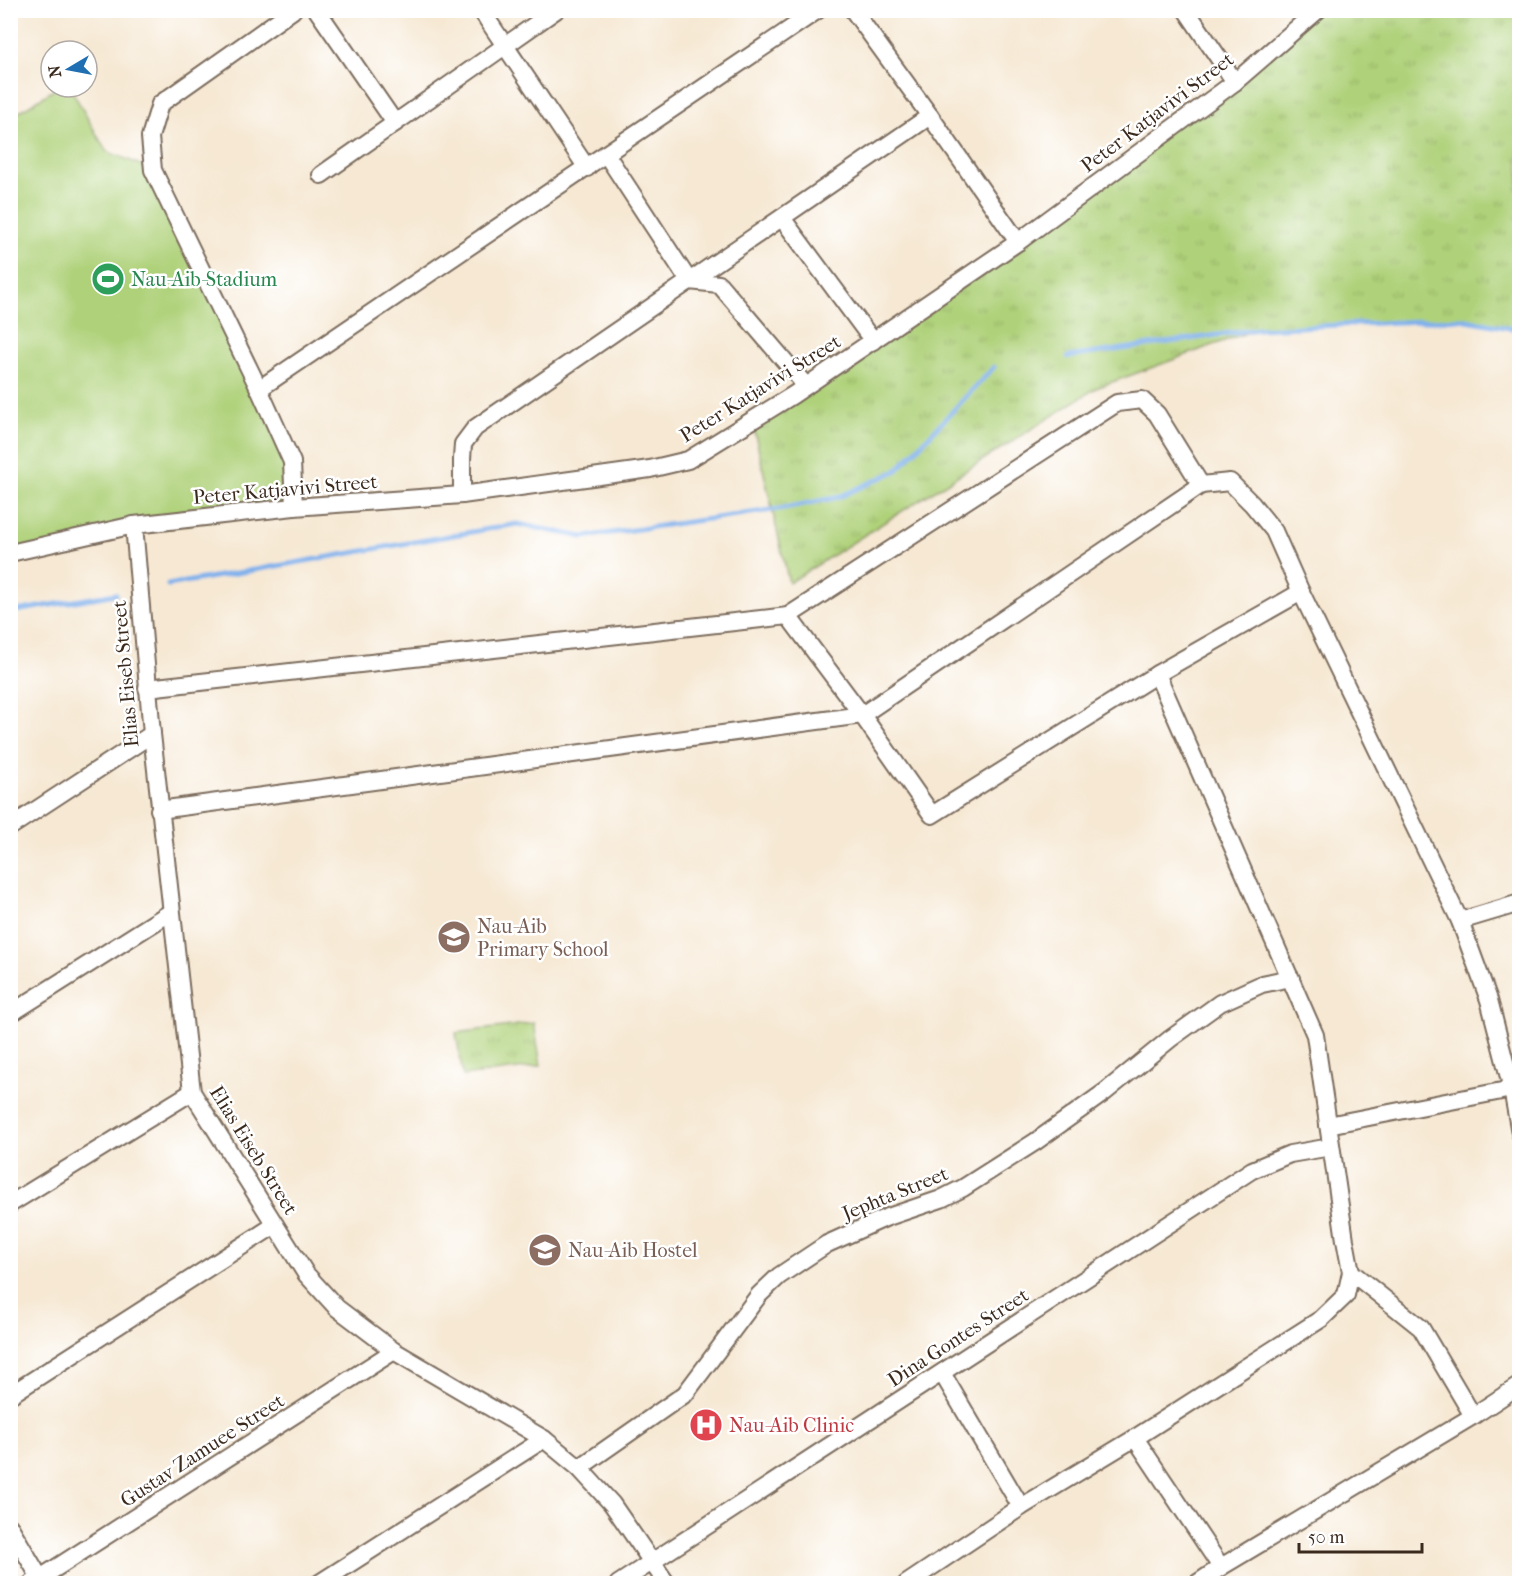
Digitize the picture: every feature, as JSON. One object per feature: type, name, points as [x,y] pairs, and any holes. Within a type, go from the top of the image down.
[{"type":"street","points":[[293,10],[160,104],[150,137],[153,170],[292,462],[294,507]]},
{"type":"street","points":[[317,10],[395,123]]},
{"type":"street","points":[[481,10],[587,168]]},
{"type":"street","points":[[321,175],[555,10]]},
{"type":"street","points":[[259,389],[818,10]]},
{"type":"street","points":[[853,10],[1018,242]]},
{"type":"street","points":[[1186,10],[1235,82]]},
{"type":"street","name":"Peter Katjavivi Street","points":[[10,553],[134,525],[294,507],[462,495],[650,470],[688,460],[806,386],[1018,242],[1235,82],[1318,10]]},
{"type":"street","points":[[462,495],[463,444],[475,428],[930,116]]},
{"type":"street","points":[[606,154],[689,281]]},
{"type":"street","points":[[782,218],[873,341]]},
{"type":"street","points":[[689,281],[719,284],[806,386]]},
{"type":"street","points":[[147,688],[788,616],[1117,403],[1142,400],[1157,414],[1201,485]]},
{"type":"street","points":[[159,810],[862,715],[1201,485],[1230,482],[1274,531],[1300,592],[1460,921],[1489,1000],[1512,1089],[1520,1133]]},
{"type":"street","name":"Elias Eiseb Street","points":[[134,525],[159,810],[192,1092],[306,1274],[338,1308],[394,1351],[544,1439],[579,1468],[612,1504],[667,1584]]},
{"type":"street","points":[[788,616],[862,715],[932,815],[1157,674],[1300,592]]},
{"type":"street","points":[[906,1584],[1021,1507],[1135,1438],[1322,1319],[1346,1295],[1351,1272],[1315,1035],[1157,674]]},
{"type":"street","points":[[10,827],[152,735]]},
{"type":"street","points":[[1460,921],[1520,903]]},
{"type":"street","points":[[10,1014],[171,912]]},
{"type":"street","name":"Jephta Street","points":[[579,1468],[685,1394],[759,1295],[779,1276],[827,1244],[885,1218],[941,1199],[963,1188],[1035,1142],[1105,1092],[1170,1039],[1220,1003],[1262,984],[1291,978]]},
{"type":"street","points":[[1328,1125],[1512,1089]]},
{"type":"street","points":[[10,1204],[192,1092]]},
{"type":"street","name":"Dina Gontes Street","points":[[618,1584],[1252,1170],[1290,1154],[1331,1147]]},
{"type":"street","points":[[10,1395],[275,1225]]},
{"type":"street","points":[[1351,1272],[1421,1328],[1473,1416]]},
{"type":"street","name":"Gustav Zamuee Street","points":[[40,1582],[394,1351]]},
{"type":"street","points":[[942,1373],[1021,1507]]},
{"type":"street","points":[[1196,1584],[1473,1416],[1520,1385]]},
{"type":"street","points":[[1135,1438],[1221,1567]]},
{"type":"street","points":[[318,1584],[544,1439]]},
{"type":"street","points":[[10,1527],[40,1582]]},
{"type":"green space","points":[[1318,11],[1519,11],[1519,330],[1460,319],[1257,329],[1096,388],[789,583],[752,421],[1018,242]]},
{"type":"green space","name":"Nau-Aib-Stadium","points":[[39,99],[77,99],[106,151],[153,170],[292,462],[294,507],[11,553],[11,117]]},
{"type":"green space","points":[[534,1023],[541,1066],[463,1076],[456,1033]]},
{"type":"waterway","points":[[1068,357],[1258,329],[1461,319],[1520,330]]},
{"type":"waterway","points":[[168,585],[517,524],[583,537],[779,509],[839,497],[896,471],[994,367]]},
{"type":"waterway","points":[[10,612],[116,594]]},
{"type":"place","name":"Nau-Aib-Stadium","points":[[108,279]]},
{"type":"place","name":"Nau-Aib Primary School","points":[[454,937]]},
{"type":"place","name":"Nau-Aib Hostel","points":[[545,1250]]},
{"type":"place","name":"Nau-Aib Clinic","points":[[706,1425]]}]
